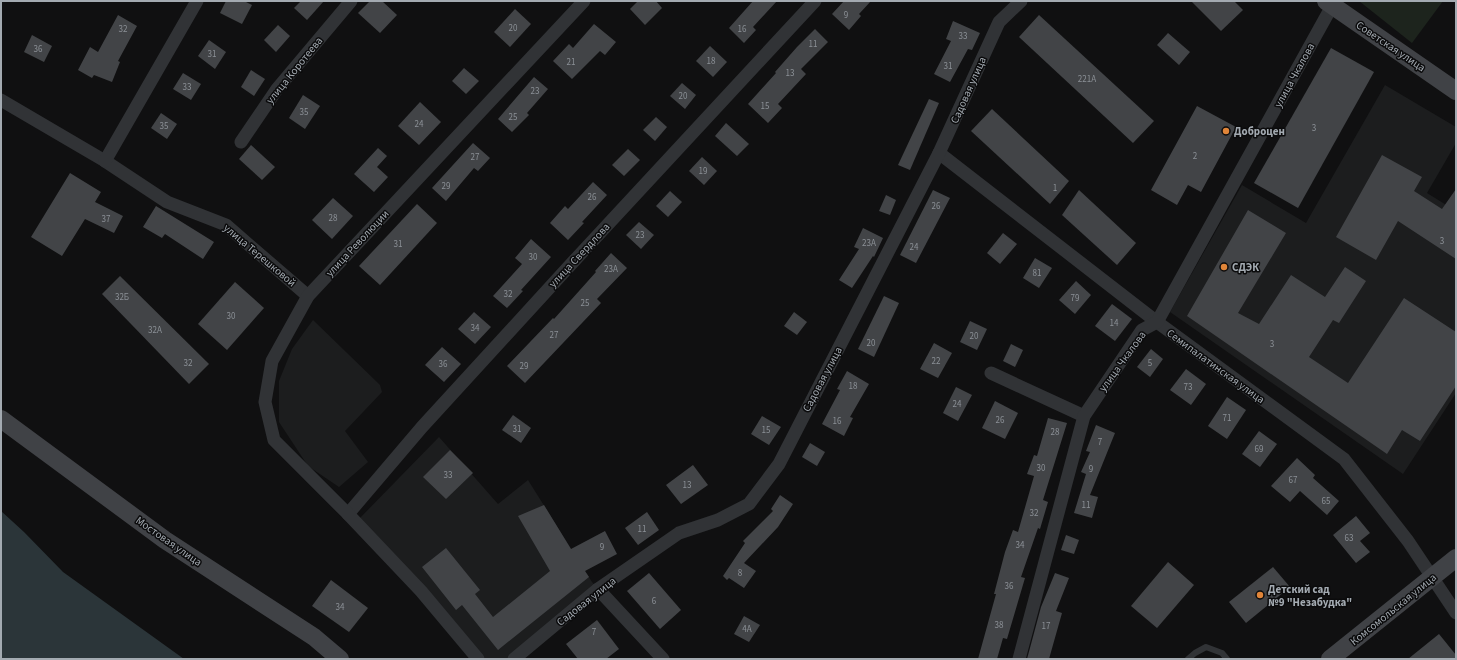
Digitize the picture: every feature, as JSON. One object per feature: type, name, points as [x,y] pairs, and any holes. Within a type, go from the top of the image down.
[{"type":"street","points":[[105,162],[197,1]]},
{"type":"street","name":"улица Коротеева","points":[[241,142],[276,89],[351,1]]},
{"type":"street","name":"улица Революции","points":[[478,659],[421,591],[348,514],[274,440],[265,402],[272,361],[308,296],[584,1]]},
{"type":"street","name":"улица Свердлова","points":[[348,514],[427,421],[815,1]]},
{"type":"street","name":"Садовая улица","points":[[514,659],[598,589],[679,533],[718,520],[749,504],[779,464],[939,154],[999,22],[1020,1]]},
{"type":"street","name":"Советская улица","points":[[1329,4],[1456,91]]},
{"type":"street","name":"улица Чкалова","points":[[1019,659],[1084,416],[1142,330],[1157,322],[1329,4]]},
{"type":"street","name":"улица Терешковой","points":[[1,100],[105,162],[167,202],[226,224],[308,296]]},
{"type":"street","name":"Семипалатинская улица","points":[[939,154],[1157,322],[1344,458],[1408,541],[1456,613]]},
{"type":"street","points":[[991,373],[1084,416]]},
{"type":"street","name":"Мостовая улица","points":[[1,419],[165,540],[314,636],[340,659]]},
{"type":"street","name":"Комсомольская улица","points":[[1330,659],[1456,558]]},
{"type":"street","points":[[598,589],[664,659]]},
{"type":"lane","points":[[1188,659],[1206,647],[1222,653],[1227,659]]},
{"type":"shaded area","points":[[1359,1],[1443,1],[1412,43]]},
{"type":"shaded area","points":[[1385,85],[1456,127],[1456,143],[1427,193],[1456,211],[1456,393],[1403,474],[1170,312],[1242,185],[1306,223]]},
{"type":"shaded area","points":[[313,320],[380,385],[382,392],[345,431],[368,462],[339,487],[308,466],[279,422],[279,381],[292,349]]},
{"type":"shaded area","points":[[439,437],[498,504],[528,480],[592,582],[598,589],[514,659],[476,659],[359,519]]},
{"type":"shaded area","points":[[1,511],[63,572],[184,659],[1,659]]},
{"type":"building","points":[[226,1],[244,1],[252,5],[242,24],[220,13]]},
{"type":"building","points":[[301,1],[324,1],[307,20],[294,8]]},
{"type":"building","points":[[370,1],[382,1],[397,15],[380,33],[358,13]]},
{"type":"building","points":[[638,1],[656,1],[662,8],[645,25],[630,9]]},
{"type":"building","points":[[753,1],[777,1],[753,27],[756,30],[744,43],[729,28]]},
{"type":"building","points":[[844,1],[871,1],[859,14],[861,16],[849,30],[832,14]]},
{"type":"building","points":[[1191,1],[1234,1],[1243,10],[1221,31]]},
{"type":"building","points":[[515,9],[531,24],[510,47],[494,32]]},
{"type":"building","points":[[118,15],[137,26],[118,61],[120,62],[112,82],[94,75],[92,78],[78,70],[90,47],[98,52]]},
{"type":"building","points":[[1039,15],[1154,121],[1133,143],[1019,37]]},
{"type":"building","points":[[953,21],[980,33],[972,50],[968,49],[950,82],[934,74],[951,41],[946,39]]},
{"type":"building","points":[[594,24],[616,42],[605,55],[600,51],[572,79],[553,61],[569,44],[573,48]]},
{"type":"building","points":[[278,25],[290,36],[276,52],[264,40]]},
{"type":"building","points":[[815,29],[828,42],[801,69],[806,74],[778,104],[782,108],[768,123],[748,104],[797,47]]},
{"type":"building","points":[[1168,33],[1190,52],[1179,65],[1157,45]]},
{"type":"building","points":[[32,35],[52,46],[44,62],[24,52]]},
{"type":"building","points":[[209,40],[226,52],[215,69],[198,56]]},
{"type":"building","points":[[710,46],[727,62],[713,77],[696,61]]},
{"type":"building","points":[[1331,48],[1374,72],[1298,208],[1254,183]]},
{"type":"building","points":[[464,68],[479,81],[466,94],[452,81]]},
{"type":"building","points":[[251,70],[265,79],[254,96],[241,87]]},
{"type":"building","points":[[183,73],[201,84],[191,100],[173,89]]},
{"type":"building","points":[[534,77],[548,89],[527,113],[529,115],[512,132],[498,119]]},
{"type":"building","points":[[682,83],[696,95],[685,109],[670,96]]},
{"type":"building","points":[[303,95],[320,106],[305,129],[289,118]]},
{"type":"building","points":[[929,99],[939,103],[910,170],[898,165]]},
{"type":"building","points":[[420,102],[441,122],[419,145],[398,126]]},
{"type":"building","points":[[1197,106],[1236,127],[1201,192],[1188,185],[1177,205],[1151,190]]},
{"type":"building","points":[[992,109],[1069,181],[1050,204],[971,131]]},
{"type":"building","points":[[161,113],[177,124],[167,139],[151,128]]},
{"type":"building","points":[[656,117],[667,127],[655,141],[643,130]]},
{"type":"building","points":[[726,123],[749,144],[737,156],[715,136]]},
{"type":"building","points":[[473,143],[490,158],[478,171],[474,168],[446,201],[432,188]]},
{"type":"building","points":[[251,145],[275,167],[262,180],[239,159]]},
{"type":"building","points":[[378,148],[387,156],[377,167],[388,177],[374,192],[354,174]]},
{"type":"building","points":[[628,149],[640,160],[624,176],[612,165]]},
{"type":"building","points":[[1382,155],[1422,177],[1414,191],[1442,209],[1456,189],[1456,259],[1398,221],[1376,260],[1336,237]]},
{"type":"building","points":[[702,157],[717,171],[704,185],[689,171]]},
{"type":"building","points":[[70,173],[101,192],[95,202],[123,216],[114,233],[85,219],[62,256],[31,237]]},
{"type":"building","points":[[593,182],[607,195],[582,222],[584,223],[568,240],[550,223],[565,206],[568,209]]},
{"type":"building","points":[[933,190],[950,198],[916,263],[900,255]]},
{"type":"building","points":[[1079,190],[1136,243],[1117,265],[1062,215]]},
{"type":"building","points":[[670,191],[682,202],[668,217],[656,206]]},
{"type":"building","points":[[886,195],[896,200],[890,215],[879,211]]},
{"type":"building","points":[[333,198],[353,216],[332,239],[312,220]]},
{"type":"building","points":[[417,204],[437,223],[380,285],[359,266]]},
{"type":"building","points":[[156,206],[214,242],[203,259],[165,234],[162,238],[143,227]]},
{"type":"building","points":[[1248,210],[1286,233],[1238,313],[1259,324],[1291,275],[1325,297],[1345,267],[1366,281],[1339,323],[1333,320],[1309,357],[1348,383],[1404,298],[1456,332],[1456,386],[1420,441],[1402,430],[1387,454],[1187,316]]},
{"type":"building","points":[[639,222],[654,235],[641,249],[626,235]]},
{"type":"building","points":[[863,228],[883,238],[874,257],[873,256],[852,288],[839,280],[859,249],[854,247]]},
{"type":"building","points":[[1003,233],[1017,244],[1000,264],[987,253]]},
{"type":"building","points":[[531,239],[551,257],[507,308],[493,296],[522,264],[515,258]]},
{"type":"building","points":[[611,253],[627,268],[597,299],[601,303],[525,383],[507,366],[553,318],[554,319]]},
{"type":"building","points":[[1035,258],[1052,268],[1039,288],[1023,278]]},
{"type":"building","points":[[120,276],[209,364],[189,384],[102,294]]},
{"type":"building","points":[[1076,281],[1091,295],[1075,314],[1059,300]]},
{"type":"building","points":[[235,282],[264,308],[227,350],[198,324]]},
{"type":"building","points":[[884,296],[899,303],[874,357],[858,349]]},
{"type":"building","points":[[1112,304],[1132,319],[1115,341],[1095,326]]},
{"type":"building","points":[[474,312],[491,327],[475,344],[458,329]]},
{"type":"building","points":[[794,312],[807,322],[797,335],[784,326]]},
{"type":"building","points":[[970,321],[987,329],[977,350],[960,342]]},
{"type":"building","points":[[934,343],[952,353],[938,378],[920,369]]},
{"type":"building","points":[[1011,344],[1023,350],[1015,367],[1003,361]]},
{"type":"building","points":[[442,347],[461,364],[444,382],[425,365]]},
{"type":"building","points":[[1151,349],[1163,359],[1150,377],[1137,367]]},
{"type":"building","points":[[1186,369],[1206,384],[1191,405],[1170,390]]},
{"type":"building","points":[[847,371],[869,384],[850,417],[853,418],[844,436],[822,424],[840,390],[837,389]]},
{"type":"building","points":[[956,387],[972,395],[958,421],[943,413]]},
{"type":"building","points":[[1227,397],[1246,410],[1227,439],[1208,426]]},
{"type":"building","points":[[995,401],[1018,413],[1005,439],[982,428]]},
{"type":"building","points":[[513,415],[531,428],[521,443],[502,430]]},
{"type":"building","points":[[762,416],[781,427],[769,445],[751,434]]},
{"type":"building","points":[[1048,418],[1067,423],[1043,500],[1048,502],[1040,529],[1038,528],[1021,577],[1025,578],[1007,639],[1003,638],[997,659],[978,659],[996,594],[994,594],[1005,552],[1013,530],[1018,532],[1034,476],[1027,474],[1034,455],[1037,456]]},
{"type":"building","points":[[1096,425],[1115,433],[1090,495],[1098,497],[1092,518],[1074,513],[1086,474],[1081,472],[1090,452],[1086,451]]},
{"type":"building","points":[[1259,431],[1277,444],[1260,467],[1242,454]]},
{"type":"building","points":[[810,443],[825,452],[817,466],[802,457]]},
{"type":"building","points":[[450,450],[473,473],[446,499],[423,477]]},
{"type":"building","points":[[1297,458],[1315,475],[1313,478],[1339,501],[1327,515],[1300,491],[1290,502],[1271,486]]},
{"type":"building","points":[[693,465],[708,485],[681,504],[666,485]]},
{"type":"building","points":[[780,495],[793,504],[778,527],[744,563],[756,571],[744,588],[729,578],[727,580],[723,576],[745,543],[743,541],[773,511],[771,509]]},
{"type":"building","points":[[544,505],[571,549],[605,531],[617,554],[585,571],[589,577],[498,650],[462,605],[456,610],[422,567],[446,548],[480,590],[475,594],[493,617],[550,571],[518,516]]},
{"type":"building","points":[[647,512],[659,530],[638,545],[625,528]]},
{"type":"building","points":[[1356,516],[1370,533],[1360,541],[1370,552],[1356,563],[1333,535]]},
{"type":"building","points":[[1066,535],[1079,540],[1074,554],[1061,550]]},
{"type":"building","points":[[1168,562],[1194,585],[1157,628],[1131,606]]},
{"type":"building","name":"Детский сад №9 \"Незабудка\"","points":[[1273,567],[1290,587],[1246,623],[1229,602]]},
{"type":"building","points":[[649,573],[681,610],[660,629],[627,591]]},
{"type":"building","points":[[1055,573],[1069,578],[1056,611],[1062,613],[1049,659],[1027,659],[1041,607]]},
{"type":"building","points":[[331,580],[368,608],[349,632],[312,606]]},
{"type":"building","points":[[744,616],[760,625],[749,642],[734,634]]},
{"type":"building","points":[[597,620],[619,649],[606,659],[578,659],[566,644]]},
{"type":"building","points":[[1439,634],[1456,655],[1456,659],[1408,659]]},
{"type":"place","name":"Доброцен","points":[[1226,131]]},
{"type":"place","name":"СДЭК","points":[[1224,267]]},
{"type":"place","name":"Детский сад №9 \"Незабудка\"","points":[[1260,595]]}]
